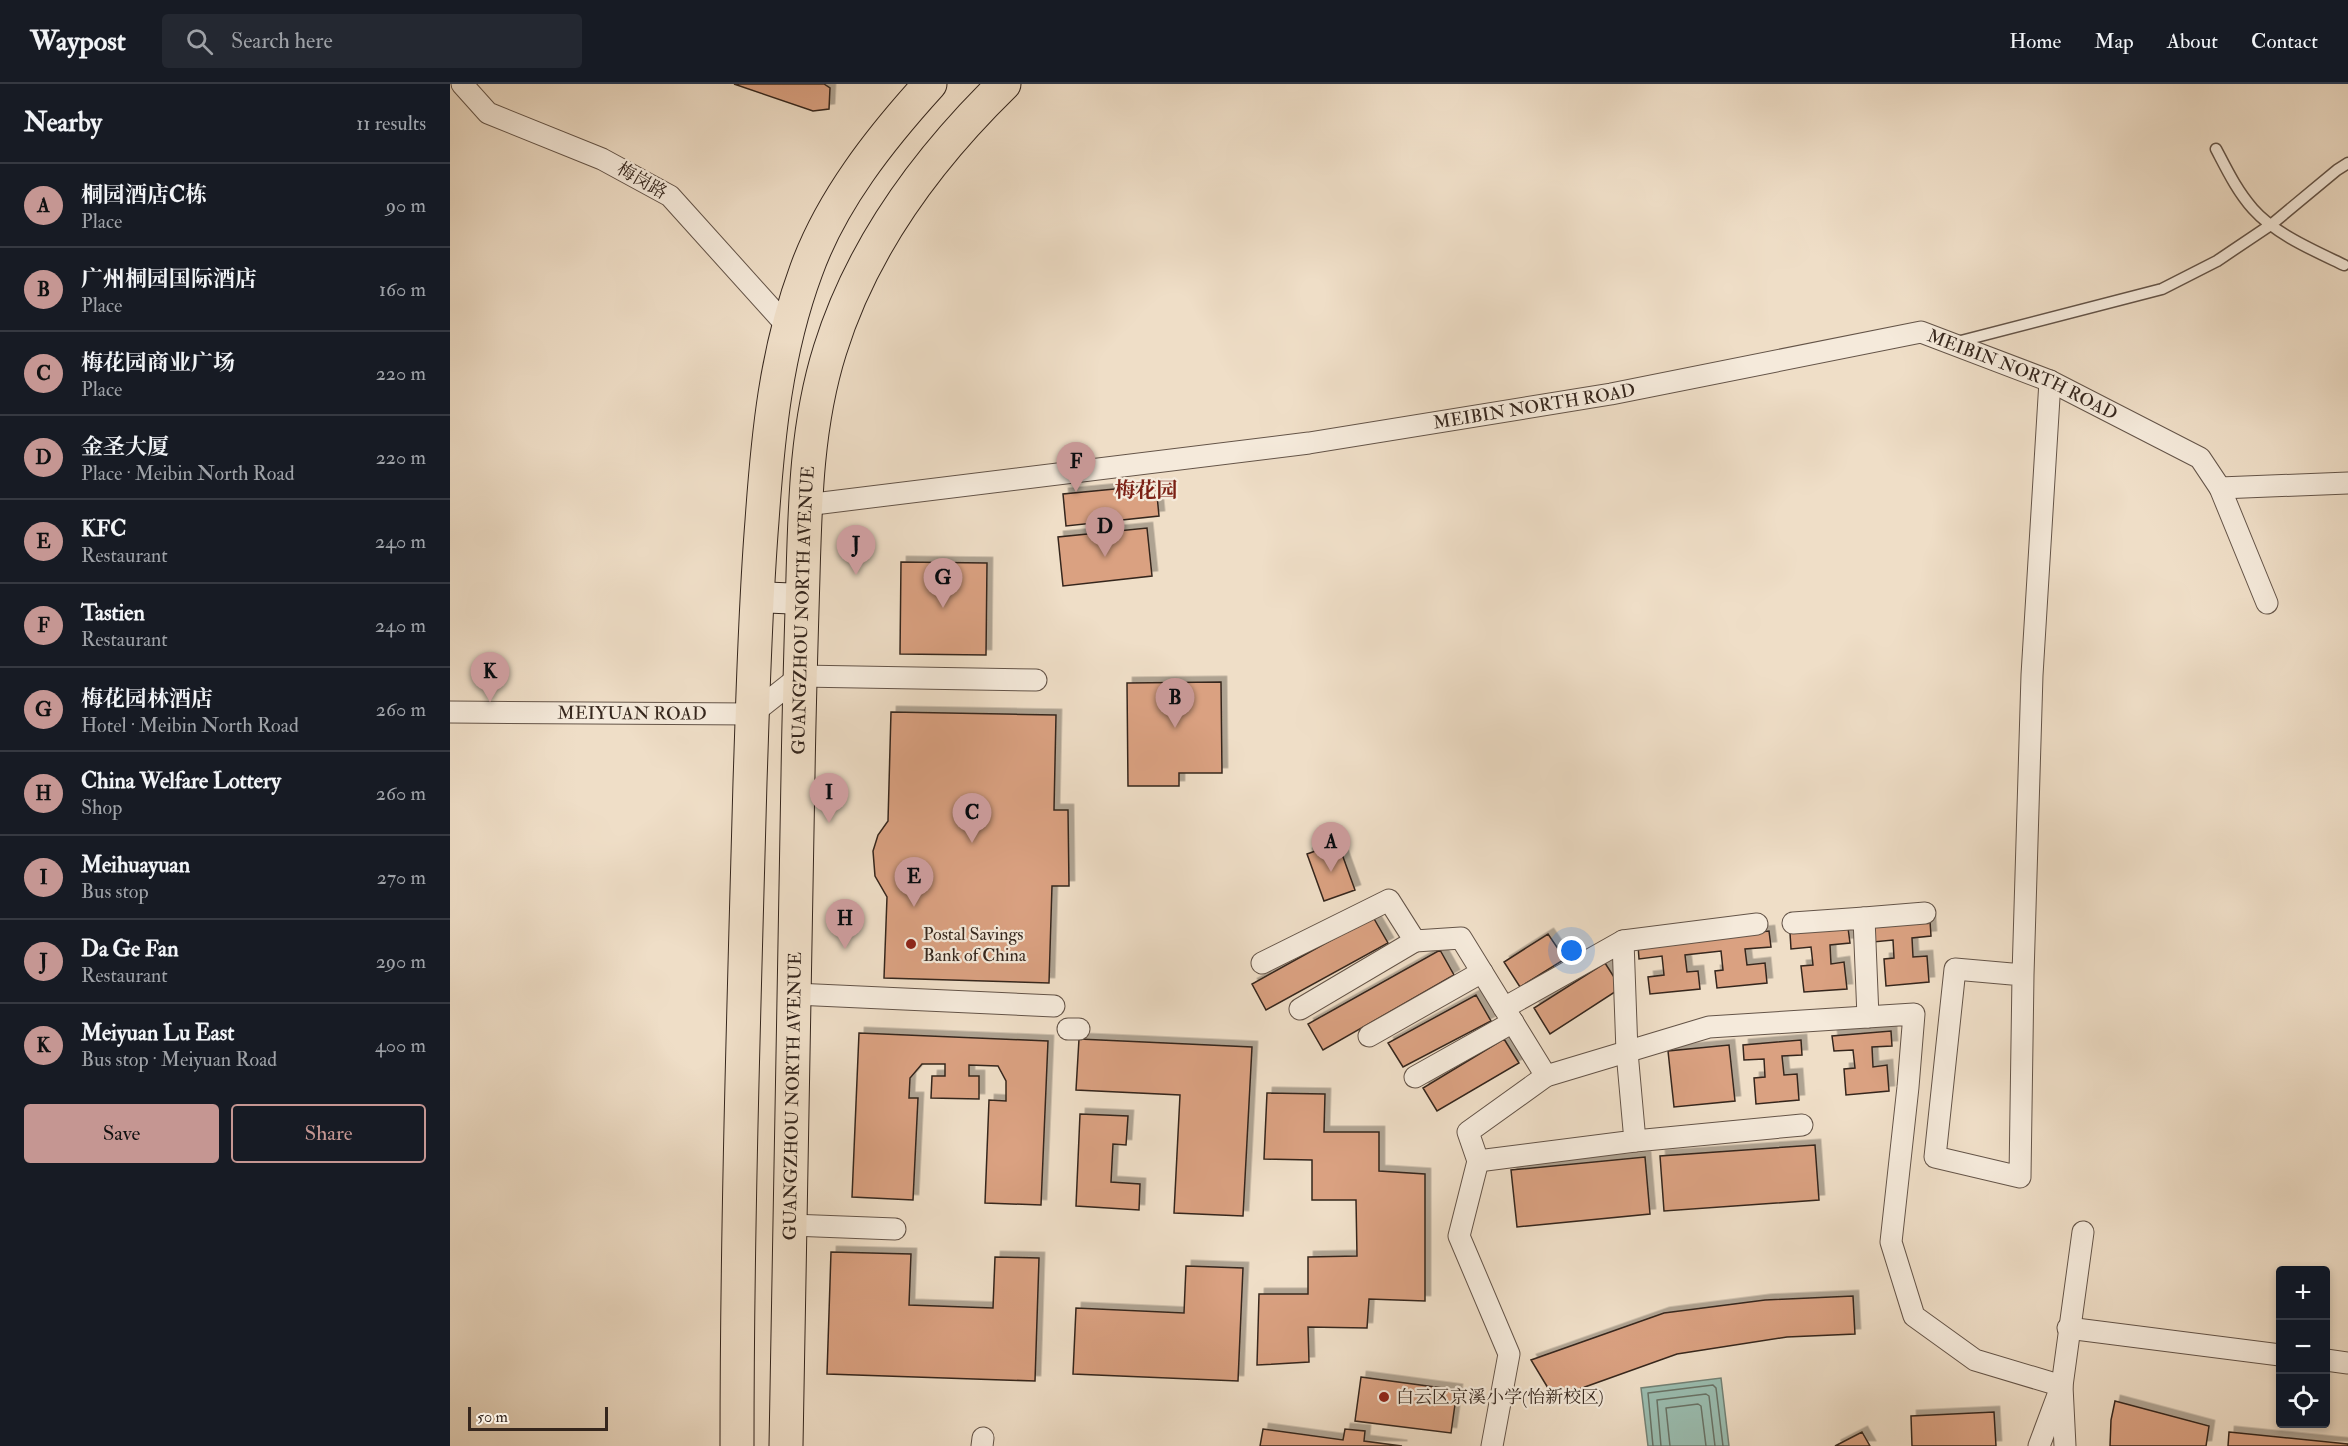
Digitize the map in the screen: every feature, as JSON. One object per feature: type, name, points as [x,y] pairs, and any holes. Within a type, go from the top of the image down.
[{"type":"highway","points":[[737,1446],[741,1153],[752,714],[757,597],[774,390],[788,327],[805,272],[828,220],[863,166],[930,84]]},
{"type":"highway","name":"GUANGZHOU NORTH AVENUE","points":[[786,1446],[800,676],[809,454],[823,374],[835,335],[854,288],[884,231],[919,181],[971,118],[1004,84]]},
{"type":"street","name":"梅岗路","points":[[462,84],[488,113],[602,159],[670,196],[788,327]]},
{"type":"street","name":"MEIBIN NORTH ROAD","points":[[806,505],[1309,443],[1611,393],[1921,332],[2050,381],[2200,458],[2220,488],[2267,603]]},
{"type":"street","points":[[2023,975],[1954,969],[1935,1157],[2020,1177],[2023,975],[2032,675],[2050,381]]},
{"type":"street","points":[[2220,488],[2348,483]]},
{"type":"street","points":[[757,597],[802,598]]},
{"type":"street","points":[[752,714],[800,676],[1036,680]]},
{"type":"street","name":"MEIYUAN ROAD","points":[[450,712],[752,714]]},
{"type":"street","points":[[1262,963],[1389,900],[1415,941]]},
{"type":"street","points":[[1793,923],[1925,913]]},
{"type":"street","points":[[1864,918],[1868,1017]]},
{"type":"street","points":[[1415,1077],[1623,941],[1757,924]]},
{"type":"street","points":[[1300,1009],[1415,941],[1461,938],[1546,1076]]},
{"type":"street","points":[[1623,941],[1627,1052],[1635,1141]]},
{"type":"street","points":[[1369,1036],[1482,972]]},
{"type":"street","points":[[795,994],[1054,1006]]},
{"type":"street","points":[[1492,1446],[1509,1354],[1459,1236],[1478,1161],[1468,1132],[1546,1076],[1709,1027],[1914,1014],[1890,1242],[1914,1316],[1975,1360],[2062,1386]]},
{"type":"street","points":[[1478,1161],[1635,1141],[1802,1125]]},
{"type":"street","points":[[791,1225],[895,1229]]},
{"type":"street","points":[[2065,1446],[2062,1386],[2068,1328],[2084,1232]]},
{"type":"street","points":[[2068,1328],[2276,1354]]},
{"type":"street","points":[[2330,1361],[2348,1363]]},
{"type":"street","points":[[2039,1446],[2062,1386]]},
{"type":"lane","points":[[2216,149],[2235,185],[2254,211],[2301,245],[2344,265]]},
{"type":"lane","points":[[1953,343],[2162,289],[2217,261],[2272,224],[2348,163]]},
{"type":"water","points":[[1721,1378],[1729,1446],[1648,1446],[1641,1388]]},
{"type":"building","points":[[734,84],[824,84],[830,88],[829,109],[813,111]]},
{"type":"building","points":[[1156,485],[1159,516],[1066,526],[1063,494]]},
{"type":"building","points":[[1147,528],[1152,576],[1063,586],[1058,537]]},
{"type":"building","points":[[901,562],[987,563],[986,655],[900,654]]},
{"type":"building","points":[[1221,682],[1222,773],[1179,773],[1179,786],[1128,786],[1127,683]]},
{"type":"building","points":[[891,712],[1056,715],[1054,810],[1068,810],[1069,886],[1052,886],[1049,983],[884,978],[887,897],[875,876],[873,851],[878,835],[888,821]]},
{"type":"building","points":[[1338,843],[1355,890],[1324,901],[1307,854]]},
{"type":"building","points":[[1373,917],[1388,943],[1266,1010],[1252,984]]},
{"type":"building","points":[[1930,921],[1931,936],[1912,938],[1913,957],[1927,956],[1929,982],[1886,986],[1884,959],[1894,958],[1893,940],[1873,942],[1872,926]]},
{"type":"building","points":[[1848,928],[1850,943],[1830,945],[1831,964],[1844,962],[1847,989],[1804,992],[1801,966],[1813,965],[1811,947],[1791,949],[1790,933]]},
{"type":"building","points":[[1769,931],[1771,947],[1745,949],[1747,965],[1765,963],[1767,983],[1717,988],[1715,971],[1723,970],[1721,951],[1685,955],[1687,972],[1698,971],[1700,989],[1650,994],[1648,977],[1664,975],[1662,956],[1639,959],[1638,945]]},
{"type":"building","points":[[1548,934],[1565,959],[1520,987],[1504,962]]},
{"type":"building","points":[[1440,950],[1454,975],[1323,1050],[1308,1024]]},
{"type":"building","points":[[1605,963],[1621,988],[1550,1034],[1534,1008]]},
{"type":"building","points":[[1476,995],[1491,1021],[1403,1067],[1388,1043]]},
{"type":"building","points":[[1891,1031],[1892,1046],[1872,1047],[1873,1067],[1887,1065],[1889,1091],[1846,1095],[1844,1069],[1855,1068],[1853,1050],[1834,1051],[1832,1036]]},
{"type":"building","points":[[859,1033],[1048,1041],[1041,1205],[985,1203],[989,1100],[1006,1101],[1006,1081],[998,1066],[969,1065],[969,1076],[979,1076],[979,1099],[931,1098],[932,1076],[945,1076],[945,1064],[922,1064],[910,1078],[909,1098],[918,1098],[913,1200],[852,1197]]},
{"type":"building","points":[[1079,1039],[1252,1047],[1243,1216],[1174,1213],[1180,1095],[1076,1090]]},
{"type":"building","points":[[1504,1039],[1519,1063],[1437,1111],[1423,1088]]},
{"type":"building","points":[[1801,1040],[1802,1055],[1782,1056],[1784,1075],[1797,1074],[1799,1100],[1756,1104],[1754,1078],[1765,1077],[1764,1059],[1744,1060],[1743,1045]]},
{"type":"building","points":[[1729,1045],[1735,1101],[1674,1107],[1668,1051]]},
{"type":"building","points":[[1267,1093],[1325,1094],[1324,1132],[1379,1132],[1379,1171],[1425,1174],[1425,1301],[1369,1299],[1367,1328],[1308,1327],[1309,1362],[1257,1365],[1259,1294],[1308,1294],[1308,1257],[1357,1256],[1356,1200],[1312,1200],[1312,1160],[1264,1159]]},
{"type":"building","points":[[1080,1114],[1128,1116],[1126,1145],[1113,1144],[1111,1182],[1140,1184],[1139,1210],[1076,1206]]},
{"type":"building","points":[[1815,1145],[1819,1200],[1664,1211],[1660,1156]]},
{"type":"building","points":[[1645,1157],[1650,1214],[1517,1227],[1511,1170]]},
{"type":"building","points":[[831,1252],[911,1254],[909,1305],[993,1308],[995,1257],[1039,1258],[1035,1381],[827,1374]]},
{"type":"building","points":[[1186,1266],[1243,1268],[1238,1381],[1073,1374],[1076,1308],[1184,1313]]},
{"type":"building","points":[[1853,1296],[1855,1334],[1787,1337],[1677,1354],[1554,1398],[1531,1360],[1664,1313],[1765,1300]]},
{"type":"building","points":[[1361,1377],[1457,1390],[1451,1433],[1355,1421]]},
{"type":"building","points":[[2115,1401],[2209,1426],[2206,1446],[2110,1446],[2111,1420]]},
{"type":"building","points":[[1994,1412],[1996,1446],[1912,1446],[1911,1416]]},
{"type":"building","points":[[1263,1429],[1343,1440],[1345,1429],[1365,1431],[1364,1441],[1402,1446],[1260,1446]]},
{"type":"building","points":[[1862,1432],[1870,1446],[1835,1446]]},
{"type":"building","points":[[2229,1432],[2348,1444],[2348,1446],[2228,1446]]},
{"type":"place","name":"Tastien","points":[[1076,492]]},
{"type":"place","name":"金圣大厦","points":[[1105,557]]},
{"type":"place","name":"Da Ge Fan","points":[[856,575]]},
{"type":"place","name":"梅花园林酒店","points":[[943,608]]},
{"type":"place","name":"Meiyuan Lu East","points":[[490,702]]},
{"type":"place","name":"广州桐园国际酒店","points":[[1175,728]]},
{"type":"place","name":"Meihuayuan","points":[[829,823]]},
{"type":"place","name":"梅花园商业广场","points":[[972,843]]},
{"type":"place","name":"桐园酒店C栋","points":[[1331,872]]},
{"type":"place","name":"KFC","points":[[914,907]]},
{"type":"place","name":"Postal Savings Bank of China","points":[[911,944]]},
{"type":"place","name":"China Welfare Lottery","points":[[845,949]]},
{"type":"place","name":"白云区京溪小学(怡新校区)","points":[[1384,1397]]},
{"type":"district","name":"梅花园","points":[[1146,490]]}]
